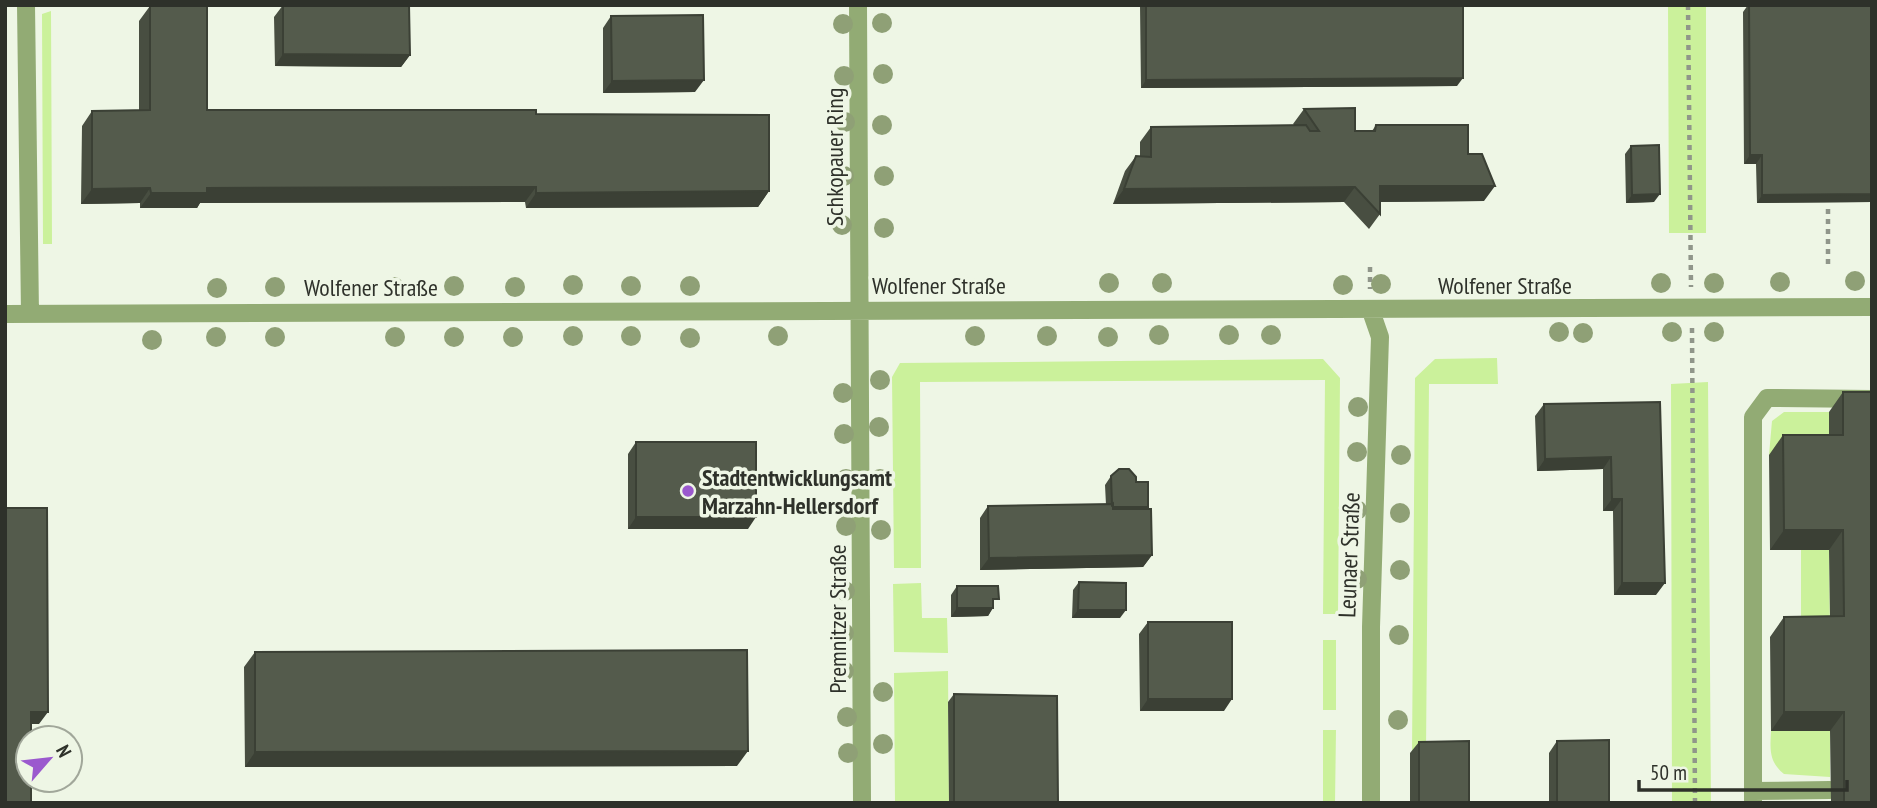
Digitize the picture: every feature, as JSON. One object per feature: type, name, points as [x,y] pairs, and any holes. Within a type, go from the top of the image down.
[{"type":"street","points":[[26,5],[30,314]]},
{"type":"street","name":"Schkopauer Ring","points":[[858,5],[859,309]]},
{"type":"street","name":"Wolfener Straße","points":[[5,314],[859,309],[1371,311],[1872,307]]},
{"type":"street","name":"Premnitzer Straße","points":[[859,309],[862,803]]},
{"type":"street","name":"Leunaer Straße","points":[[1371,311],[1380,337],[1371,627],[1371,803]]},
{"type":"street","points":[[1830,790],[1753,797],[1753,417],[1767,398],[1872,399]]},
{"type":"path","points":[[1688,5],[1691,266]]},
{"type":"path","points":[[1828,209],[1828,265]]},
{"type":"path","points":[[1692,308],[1695,803]]},
{"type":"green space","points":[[1668,5],[1706,5],[1706,233],[1669,233]]},
{"type":"green space","points":[[51,11],[52,244],[43,244],[42,14]]},
{"type":"green space","points":[[1497,358],[1498,384],[1429,384],[1426,753],[1412,753],[1415,378],[1435,359]]},
{"type":"green space","points":[[1323,359],[1340,378],[1338,614],[1323,614],[1325,380],[920,382],[921,568],[894,568],[892,377],[900,363]]},
{"type":"green space","points":[[1708,382],[1711,803],[1672,803],[1671,384]]},
{"type":"green space","points":[[1784,412],[1829,412],[1829,455],[1769,455],[1772,421]]},
{"type":"green space","points":[[1801,550],[1829,550],[1830,636],[1801,636]]},
{"type":"green space","points":[[921,583],[922,618],[947,618],[948,653],[894,652],[893,584]]},
{"type":"green space","points":[[1323,640],[1336,640],[1336,710],[1323,710]]},
{"type":"green space","points":[[948,671],[949,803],[895,803],[894,673]]},
{"type":"green space","points":[[1323,730],[1336,730],[1335,803],[1323,803]]},
{"type":"green space","points":[[1771,731],[1830,731],[1830,777],[1784,774],[1773,760]]},
{"type":"building","points":[[283,5],[409,5],[410,55],[283,54]]},
{"type":"building","points":[[1146,5],[1463,5],[1463,78],[1146,80]]},
{"type":"building","points":[[1749,5],[1872,5],[1872,194],[1762,195],[1762,155],[1750,155]]},
{"type":"building","points":[[150,6],[207,6],[207,110],[536,110],[536,114],[769,115],[769,191],[536,193],[536,187],[207,188],[207,193],[151,193],[150,188],[92,189],[92,111],[150,110]]},
{"type":"building","points":[[703,15],[704,80],[612,81],[611,16]]},
{"type":"building","points":[[1355,108],[1355,131],[1375,131],[1376,125],[1468,125],[1468,154],[1482,154],[1495,186],[1380,186],[1380,214],[1355,187],[1124,189],[1136,156],[1151,157],[1151,127],[1306,125],[1310,131],[1319,131],[1304,109]]},
{"type":"building","points":[[1659,145],[1660,194],[1632,195],[1631,146]]},
{"type":"building","points":[[1843,392],[1872,392],[1872,803],[1844,803],[1844,712],[1784,712],[1784,617],[1844,616],[1843,530],[1784,530],[1783,435],[1843,435]]},
{"type":"building","points":[[1660,402],[1665,583],[1622,583],[1622,499],[1612,499],[1611,457],[1545,459],[1544,404]]},
{"type":"building","name":"Stadtentwicklungsamt Marzahn-Hellersdorf","points":[[636,442],[756,442],[756,517],[636,517]]},
{"type":"building","points":[[1119,469],[1129,469],[1136,477],[1136,482],[1148,482],[1148,507],[1113,507],[1111,476]]},
{"type":"building","points":[[1113,504],[1113,509],[1151,509],[1152,555],[989,558],[988,506]]},
{"type":"building","points":[[5,508],[47,508],[48,712],[31,712],[31,724],[14,724],[14,794],[31,794],[31,803],[5,803]]},
{"type":"building","points":[[1079,582],[1126,583],[1126,610],[1078,610]]},
{"type":"building","points":[[957,586],[998,586],[999,599],[993,599],[993,608],[957,608]]},
{"type":"building","points":[[1148,622],[1232,622],[1232,699],[1148,699]]},
{"type":"building","points":[[747,650],[748,751],[255,752],[255,652]]},
{"type":"building","points":[[954,694],[1057,696],[1058,803],[954,803]]},
{"type":"building","points":[[1609,740],[1609,803],[1557,803],[1557,741]]},
{"type":"building","points":[[1469,741],[1469,803],[1419,803],[1419,742]]},
{"type":"place","name":"Stadtentwicklungsamt Marzahn-Hellersdorf","points":[[688,491]]}]
